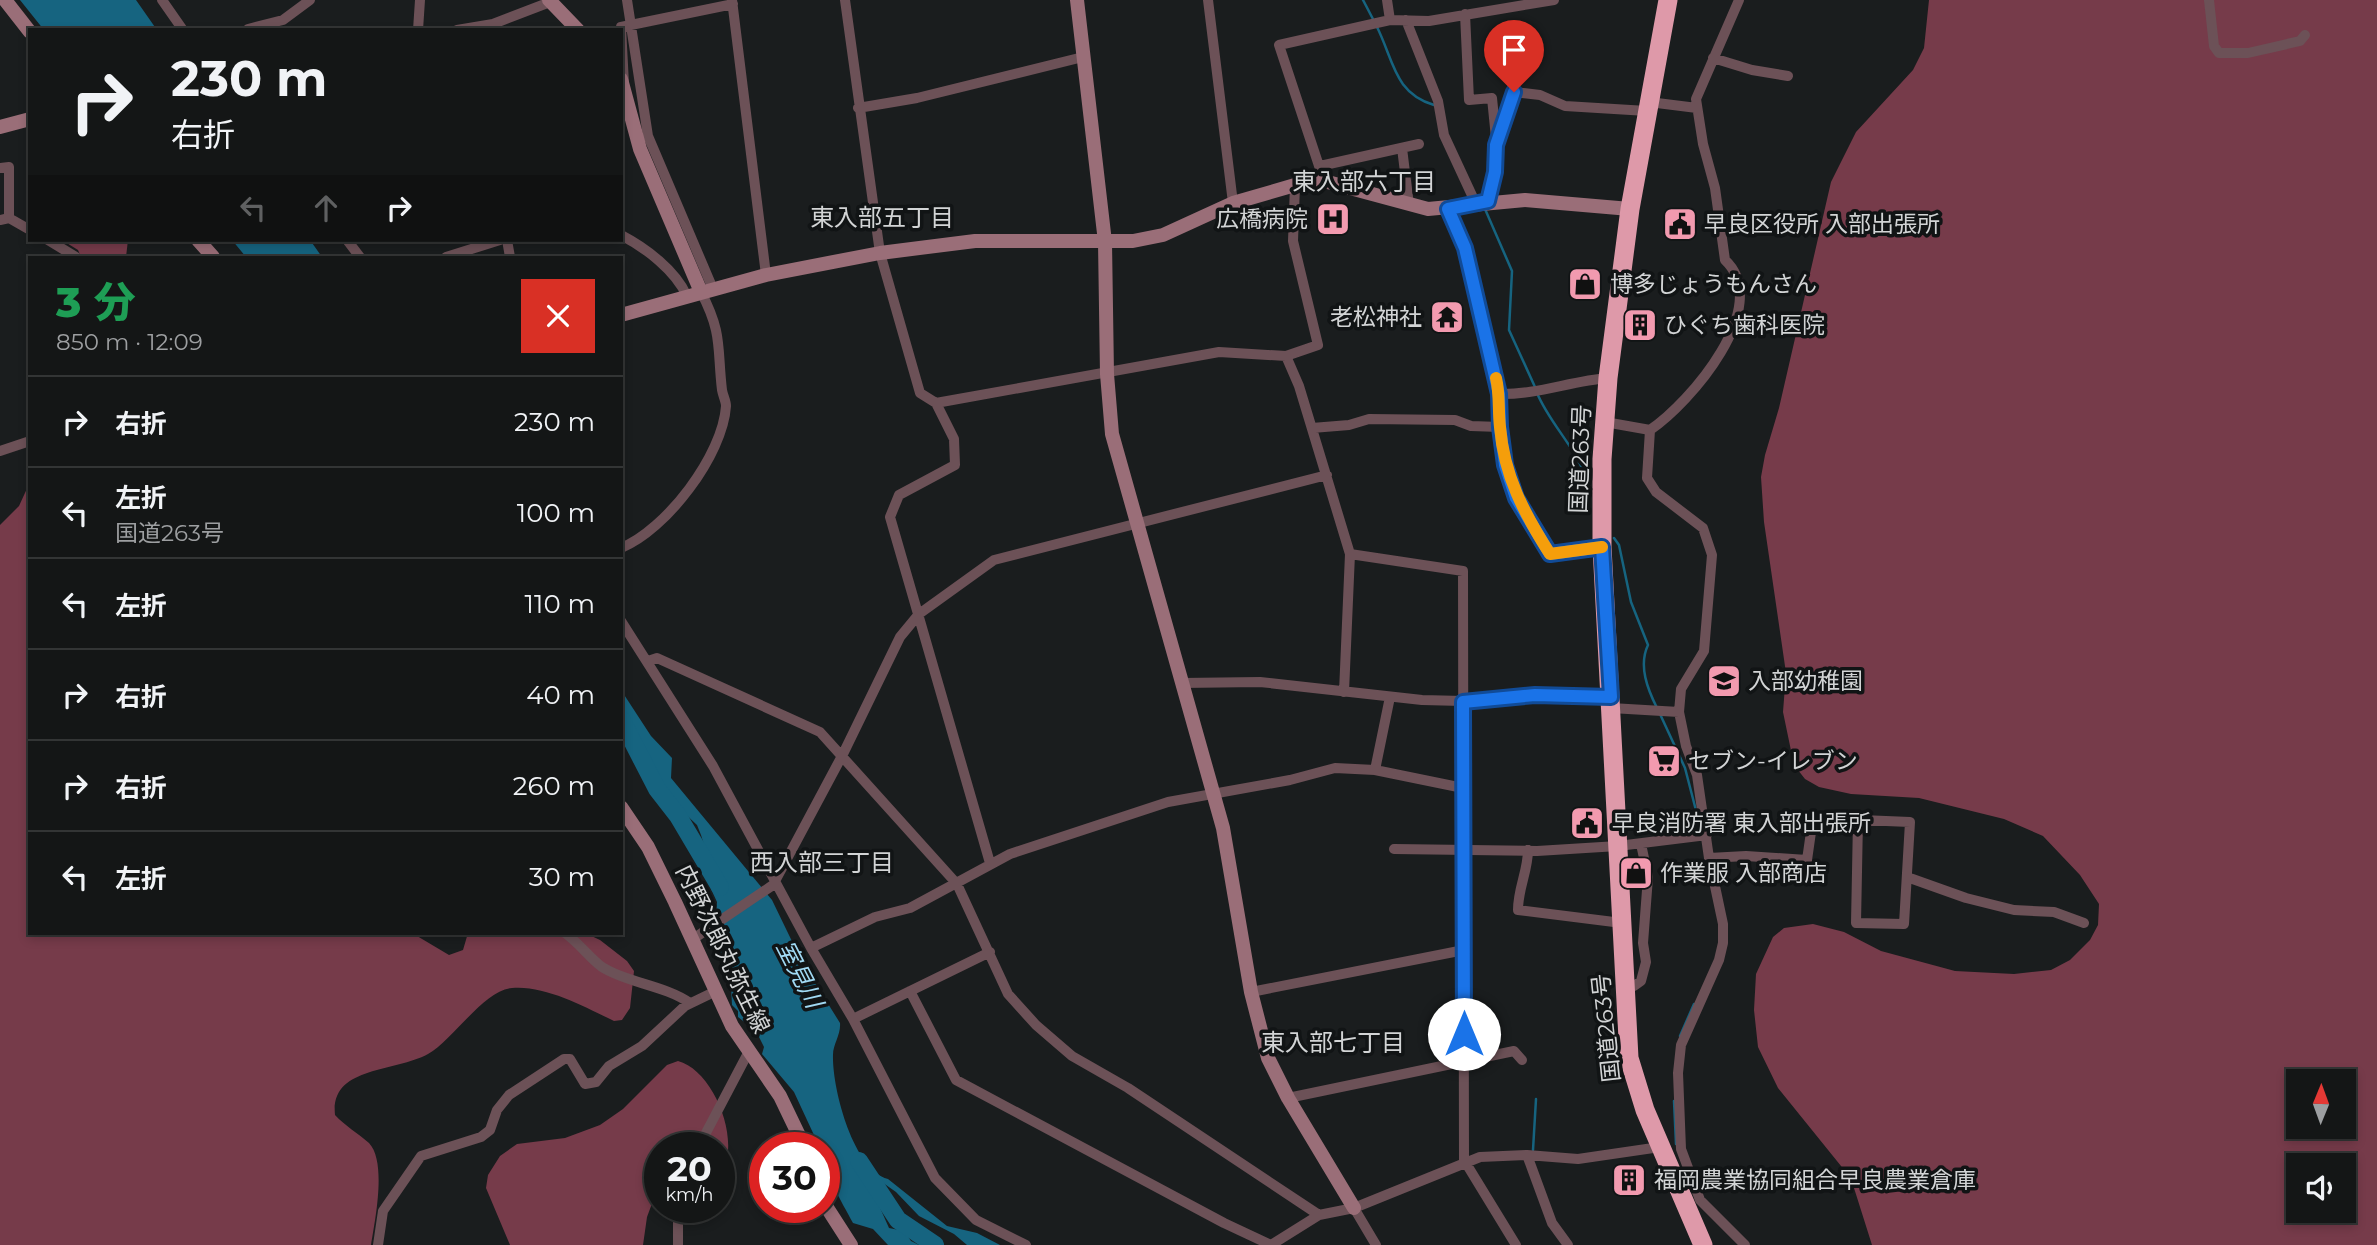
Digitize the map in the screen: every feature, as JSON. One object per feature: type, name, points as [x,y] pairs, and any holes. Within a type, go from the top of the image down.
[{"type":"highway","name":"国道263号","points":[[1668,0],[1630,209],[1608,378],[1602,547],[1625,985],[1632,1069],[1668,1150],[1703,1245]]},
{"type":"street","points":[[5,0],[28,29]]},
{"type":"street","points":[[162,0],[182,28]]},
{"type":"street","points":[[251,28],[290,15],[310,0]]},
{"type":"street","points":[[418,28],[420,0]]},
{"type":"street","points":[[627,0],[648,136],[700,292]]},
{"type":"street","points":[[845,0],[880,253],[920,393],[936,403],[954,439],[955,465],[899,495],[890,517],[990,863]]},
{"type":"street","points":[[1077,0],[1105,242],[1107,374],[1112,433],[1233,873],[1251,992],[1268,1058],[1287,1098],[1376,1245]]},
{"type":"street","points":[[1208,0],[1233,203]]},
{"type":"street","points":[[1387,0],[1387,21]]},
{"type":"street","points":[[1324,181],[1279,45],[1387,21],[1429,21],[1554,0]]},
{"type":"street","points":[[1739,0],[1696,99],[1715,188],[1725,260],[1736,270],[1739,290],[1732,335],[1688,399],[1650,430],[1647,478],[1656,492],[1703,528],[1712,555],[1703,651],[1681,689],[1679,712],[1686,746],[1697,775],[1709,858],[1723,924],[1723,943],[1715,971],[1681,1045],[1668,1150],[1700,1200],[1745,1245]]},
{"type":"street","points":[[2209,0],[2214,46],[2220,54],[2274,47],[2300,41],[2305,35]]},
{"type":"street","points":[[489,27],[550,1],[576,28]]},
{"type":"street","points":[[621,28],[732,2],[766,275]]},
{"type":"street","points":[[290,15],[292,28]]},
{"type":"street","points":[[1465,15],[1469,100],[1492,99],[1496,145],[1495,172],[1482,203]]},
{"type":"street","points":[[1406,20],[1438,105],[1444,135],[1482,203]]},
{"type":"street","points":[[858,108],[917,98],[1083,57]]},
{"type":"street","points":[[1713,58],[1752,70],[1788,76]]},
{"type":"street","points":[[623,81],[640,149],[700,292],[712,313],[721,346],[722,391],[726,405],[717,438],[691,484],[662,523],[638,541],[623,547]]},
{"type":"street","points":[[1496,145],[1514,92],[1540,95],[1565,106],[1698,108]]},
{"type":"street","points":[[0,127],[28,120]]},
{"type":"street","points":[[1320,166],[1419,144]]},
{"type":"street","points":[[1402,148],[1409,205]]},
{"type":"street","points":[[0,168],[9,167],[5,219],[28,229]]},
{"type":"street","points":[[623,314],[766,275],[880,253],[975,241],[1133,241],[1163,235],[1233,203],[1295,185],[1324,181],[1409,205],[1448,209],[1525,200],[1630,209]]},
{"type":"street","points":[[936,403],[1219,352],[1286,356],[1318,345],[1293,241],[1295,185]]},
{"type":"street","points":[[1448,209],[1465,248],[1499,394],[1505,465],[1516,498],[1550,554],[1602,547]]},
{"type":"street","points":[[623,235],[636,242],[671,273],[700,292]]},
{"type":"street","points":[[51,242],[74,256]]},
{"type":"street","points":[[200,242],[212,256]]},
{"type":"street","points":[[349,242],[359,256]]},
{"type":"street","points":[[449,256],[494,242]]},
{"type":"street","points":[[1286,356],[1312,428],[1350,554],[1344,692]]},
{"type":"street","points":[[1499,394],[1537,391],[1576,381],[1608,378]]},
{"type":"street","points":[[1312,428],[1349,425],[1369,419],[1455,420],[1471,426],[1500,427]]},
{"type":"street","points":[[1605,422],[1650,430]]},
{"type":"street","points":[[0,450],[28,442]]},
{"type":"street","points":[[696,937],[774,882],[843,754],[900,637],[919,614],[994,560],[1327,475]]},
{"type":"street","points":[[1350,554],[1463,571],[1466,1163],[1516,1245]]},
{"type":"street","points":[[623,624],[713,766],[774,882],[853,1019],[935,1178],[976,1220],[1026,1245]]},
{"type":"street","points":[[648,661],[657,658],[820,732],[843,754],[957,884],[1016,1005],[1059,1045],[1319,1214]]},
{"type":"street","points":[[1181,682],[1261,682],[1390,697],[1463,702],[1535,695],[1679,712]]},
{"type":"street","points":[[1375,770],[1390,697]]},
{"type":"street","points":[[811,948],[875,916],[910,908],[957,884],[990,863],[1168,802],[1290,780],[1335,768],[1375,770],[1463,788]]},
{"type":"street","name":"内野次郎丸弥生線","points":[[623,810],[648,848],[696,937],[714,992],[748,1053],[780,1096],[797,1132]]},
{"type":"street","points":[[1709,858],[1746,856],[1807,860],[1813,818],[1910,822],[1904,924],[1856,923],[1858,820]]},
{"type":"street","points":[[1394,849],[1528,850],[1618,846],[1707,835]]},
{"type":"street","points":[[1625,985],[1634,986],[1641,981],[1646,962],[1643,943],[1648,877],[1641,844]]},
{"type":"street","points":[[1528,850],[1526,870],[1518,891],[1518,910],[1622,923]]},
{"type":"street","points":[[1907,877],[1966,898],[2014,910],[2054,912],[2084,923]]},
{"type":"street","points":[[568,935],[603,967],[678,995],[690,1003]]},
{"type":"street","points":[[1251,992],[1464,950]]},
{"type":"street","points":[[853,1019],[990,952]]},
{"type":"street","points":[[910,991],[956,1080],[1271,1245],[1319,1214],[1354,1208],[1466,1163],[1497,1155],[1578,1159],[1668,1150]]},
{"type":"street","points":[[378,1245],[383,1211],[421,1156],[481,1137],[490,1130],[497,1110],[509,1095],[564,1059],[569,1059],[584,1084],[596,1082],[609,1066],[642,1046],[690,1003],[714,992]]},
{"type":"street","points":[[1287,1098],[1514,1051],[1522,1060]]},
{"type":"street","points":[[706,1132],[748,1053]]},
{"type":"street","points":[[1527,1155],[1552,1223],[1568,1245]]},
{"type":"street","points":[[678,1223],[678,1245]]},
{"type":"street","points":[[837,1223],[851,1245]]},
{"type":"shaded area","points":[[1929,0],[2377,0],[2377,1245],[1872,1245],[1854,1188],[1841,1166],[1778,1088],[1758,1047],[1754,1010],[1756,974],[1773,937],[1784,928],[1813,924],[1844,932],[1881,951],[1955,971],[2014,974],[2051,970],[2070,960],[2090,940],[2098,925],[2099,904],[2080,875],[2043,836],[2004,819],[1919,798],[1851,794],[1819,787],[1805,779],[1794,765],[1783,712],[1786,673],[1764,522],[1761,477],[1831,182],[1856,132],[1913,70],[1924,48]]},
{"type":"shaded area","points":[[65,242],[128,242],[126,256],[81,256],[78,250]]},
{"type":"shaded area","points":[[28,486],[28,935],[415,935],[449,955],[463,950],[467,935],[589,935],[627,961],[634,971],[630,1008],[622,1020],[614,1021],[551,993],[512,988],[491,997],[428,1054],[366,1073],[342,1087],[336,1099],[335,1115],[369,1143],[377,1163],[378,1192],[371,1245],[0,1245],[0,525],[19,506]]},
{"type":"shaded area","points":[[678,1061],[691,1067],[703,1078],[721,1110],[727,1132],[644,1132],[644,1223],[646,1223],[643,1245],[510,1245],[486,1188],[488,1175],[500,1156],[517,1144],[565,1138],[600,1125],[623,1109],[667,1065]]},
{"type":"water","points":[[20,0],[136,0],[156,28],[42,28]]},
{"type":"water","points":[[234,242],[311,242],[321,256],[245,256]]},
{"type":"water","points":[[623,693],[651,736],[672,758],[671,778],[772,900],[802,962],[840,1023],[833,1055],[836,1087],[847,1126],[864,1160],[947,1226],[977,1233],[1000,1245],[967,1245],[954,1234],[919,1216],[896,1192],[876,1178],[869,1183],[889,1228],[904,1231],[911,1241],[919,1245],[888,1245],[873,1229],[853,1223],[840,1198],[840,1132],[813,1132],[794,1092],[762,1054],[764,1047],[756,1031],[738,1017],[738,1011],[732,1005],[731,986],[714,941],[717,902],[711,889],[708,857],[701,835],[697,825],[664,794],[639,745],[632,745],[623,732]]},
{"type":"waterway","points":[[1363,0],[1374,21]]},
{"type":"waterway","points":[[1377,27],[1403,84],[1421,100],[1434,105]]},
{"type":"waterway","points":[[1485,209],[1512,271],[1509,330],[1535,387]]},
{"type":"waterway","points":[[1537,393],[1576,456],[1586,478]]},
{"type":"waterway","points":[[1614,538],[1619,545],[1631,602],[1648,645],[1644,669],[1657,708]]},
{"type":"waterway","points":[[1660,714],[1685,768],[1699,822]]},
{"type":"waterway","name":"室見川","points":[[623,723],[657,789],[678,816],[720,887]]},
{"type":"waterway","points":[[1680,1036],[1694,1004]]},
{"type":"waterway","points":[[1533,1150],[1536,1099]]},
{"type":"waterway","points":[[1674,1101],[1676,1144]]},
{"type":"waterway","name":"室見川","points":[[859,1161],[898,1220],[935,1245]]},
{"type":"slow traffic","points":[[1496,378],[1505,465],[1516,498],[1531,525],[1550,554],[1602,547]]},
{"type":"place","name":"広橋病院","points":[[1333,219]]},
{"type":"place","name":"早良区役所 入部出張所","points":[[1680,224]]},
{"type":"place","name":"博多じょうもんさん","points":[[1585,284]]},
{"type":"place","name":"老松神社","points":[[1447,317]]},
{"type":"place","name":"ひぐち歯科医院","points":[[1640,325]]},
{"type":"place","name":"入部幼稚園","points":[[1724,681]]},
{"type":"place","name":"セブン-イレブン","points":[[1664,761]]},
{"type":"place","name":"早良消防署 東入部出張所","points":[[1587,823]]},
{"type":"place","name":"作業服 入部商店","points":[[1636,873]]},
{"type":"place","name":"福岡農業協同組合早良農業倉庫","points":[[1629,1180]]},
{"type":"district","name":"東入部六丁目","points":[[1364,181]]},
{"type":"district","name":"東入部五丁目","points":[[882,217]]},
{"type":"district","name":"西入部三丁目","points":[[822,862]]},
{"type":"district","name":"東入部七丁目","points":[[1333,1042]]},
{"type":"route","points":[[1464,1034],[1463,702],[1535,695],[1611,697],[1602,547],[1550,554],[1516,498],[1505,465],[1499,394],[1490,353],[1465,248],[1448,209],[1488,201],[1495,172],[1496,145],[1514,92]]}]
